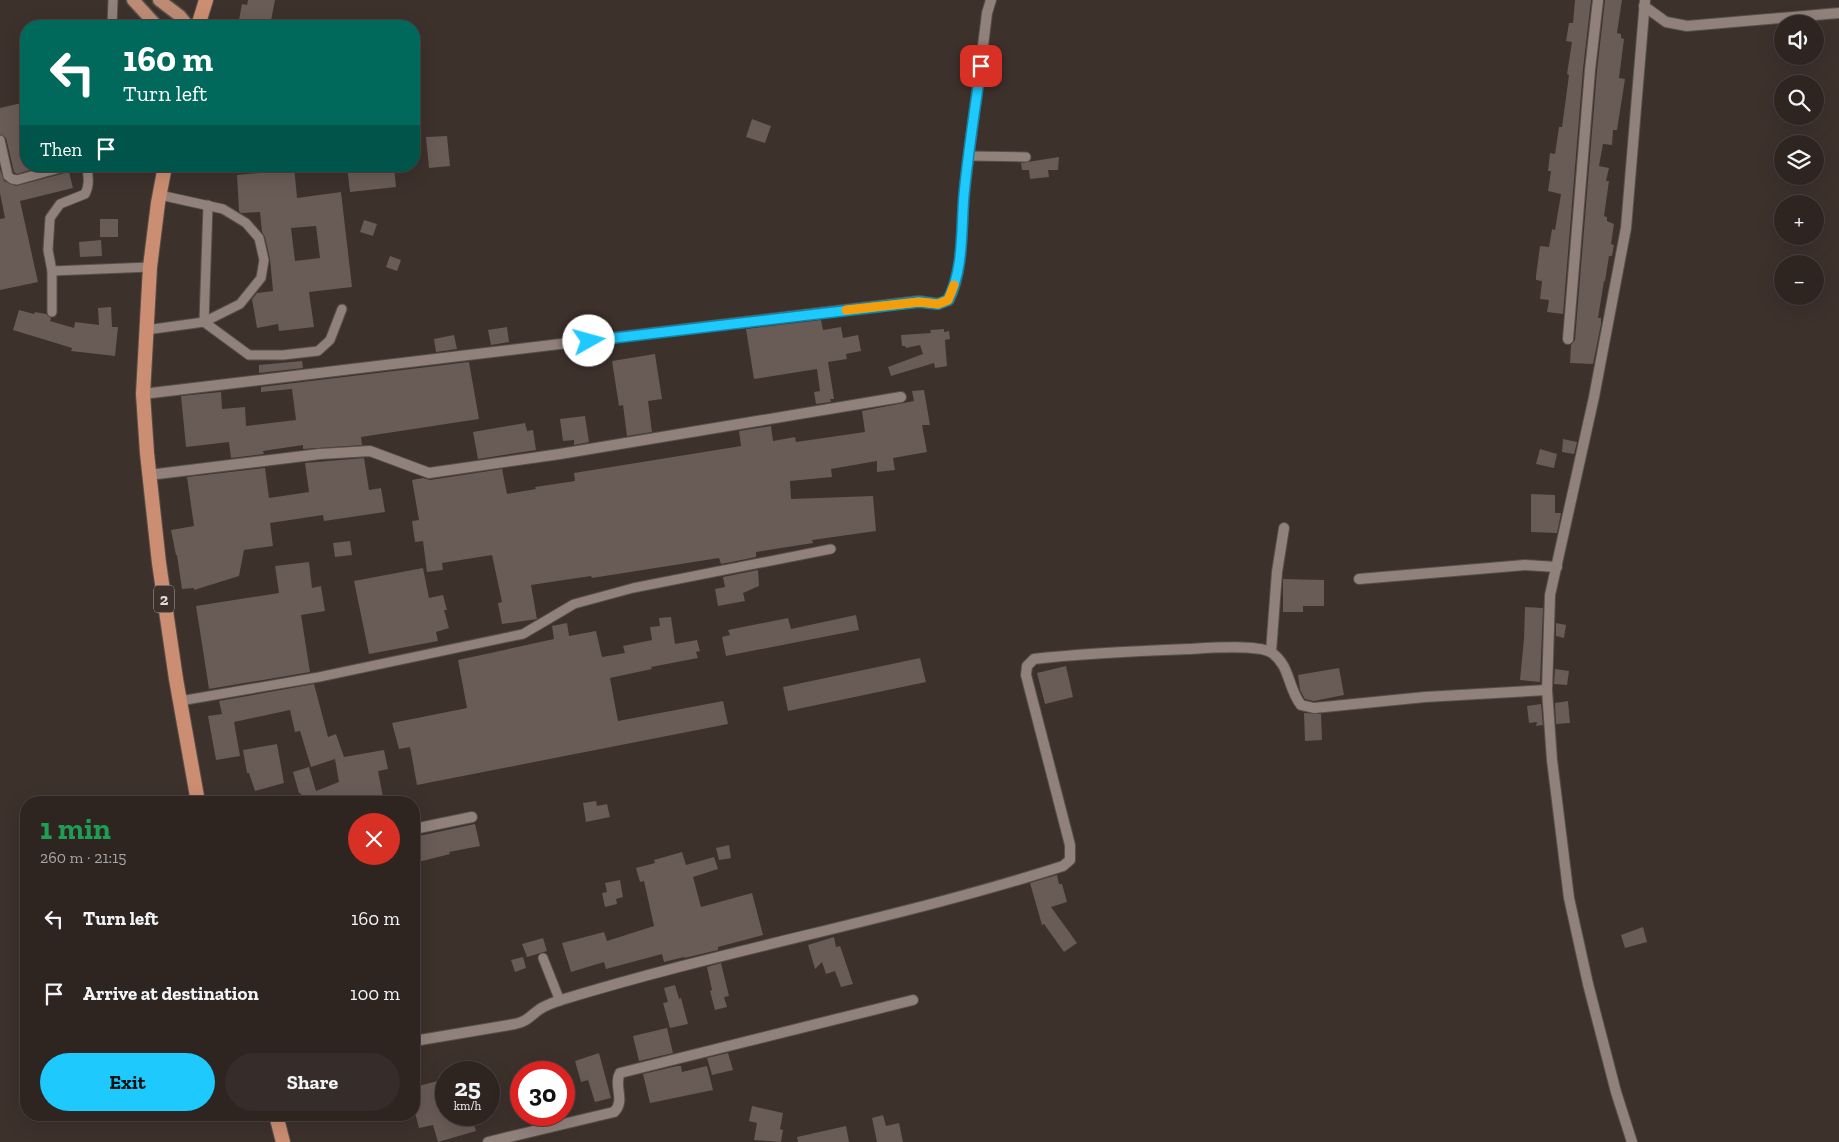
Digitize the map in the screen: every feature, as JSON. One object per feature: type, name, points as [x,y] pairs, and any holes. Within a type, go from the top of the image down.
[{"type":"highway","points":[[200,20],[206,0]]},
{"type":"highway","name":"2","points":[[164,172],[150,267],[142,394],[149,475],[161,573],[180,701],[197,796]]},
{"type":"highway","points":[[278,1121],[283,1142]]},
{"type":"main road","points":[[133,0],[151,20]]},
{"type":"main road","points":[[159,0],[183,20]]},
{"type":"street","points":[[142,394],[919,302],[938,304],[948,300],[954,290],[958,267],[969,156],[991,0]]},
{"type":"street","points":[[1568,338],[1590,70],[1598,0]]},
{"type":"street","points":[[1644,3],[1666,22],[1687,26],[1839,13]]},
{"type":"street","points":[[1632,1142],[1616,1092],[1588,984],[1569,898],[1552,760],[1547,690],[1550,595],[1594,397],[1626,228],[1644,3]]},
{"type":"street","points":[[149,475],[320,454],[370,451],[429,473],[560,454],[901,397]]},
{"type":"street","points":[[1271,652],[1276,572],[1284,528]]},
{"type":"street","points":[[1359,579],[1525,565],[1557,567]]},
{"type":"street","points":[[420,1040],[527,1021],[542,1007],[560,1001],[649,976],[896,913],[1063,866],[1070,860],[1070,845],[1026,675],[1027,666],[1034,659],[1088,653],[1231,647],[1271,652],[1284,664],[1296,698],[1301,705],[1314,708],[1425,697],[1547,690]]},
{"type":"street","points":[[420,828],[472,817]]},
{"type":"street","points":[[488,1142],[614,1112],[619,1108],[620,1103],[617,1078],[620,1073],[914,1000]]},
{"type":"lane","points":[[112,20],[113,0]]},
{"type":"lane","points":[[0,140],[8,176],[12,180],[46,172]]},
{"type":"lane","points":[[969,156],[1026,157]]},
{"type":"lane","points":[[52,312],[52,271],[48,250],[50,218],[60,204],[85,194],[88,186],[87,172]]},
{"type":"lane","points":[[146,330],[204,322],[240,304],[261,278],[264,260],[259,238],[246,223],[224,209],[160,195]]},
{"type":"lane","points":[[204,322],[208,205]]},
{"type":"lane","points":[[52,271],[150,267]]},
{"type":"lane","points":[[204,322],[249,355],[283,355],[318,351],[330,340],[342,309]]},
{"type":"lane","points":[[180,701],[319,677],[524,634],[574,604],[583,601],[633,588],[831,549]]},
{"type":"lane","points":[[543,958],[560,1001]]},
{"type":"building","points":[[248,0],[275,0],[271,20],[239,20],[242,4],[247,5]]},
{"type":"building","points":[[1575,0],[1591,0],[1583,69],[1563,314],[1547,312],[1549,300],[1540,299],[1542,281],[1536,280],[1536,276],[1540,246],[1549,247],[1552,229],[1555,230],[1561,194],[1548,191],[1551,171],[1548,171],[1550,153],[1555,154],[1559,127],[1562,127],[1572,42],[1566,41],[1569,23],[1573,23]]},
{"type":"building","points":[[1605,0],[1622,0],[1617,33],[1621,34],[1621,38],[1624,39],[1619,78],[1625,79],[1617,130],[1613,130],[1612,145],[1603,144],[1599,166],[1609,168],[1606,181],[1609,181],[1604,216],[1607,217],[1607,221],[1614,224],[1611,244],[1614,245],[1612,256],[1609,256],[1604,281],[1598,318],[1601,318],[1601,324],[1593,364],[1570,363],[1571,345],[1575,340],[1597,71]]},
{"type":"building","points":[[20,103],[20,172],[24,172],[17,174],[14,172],[6,138],[0,134],[0,108]]},
{"type":"building","points":[[752,119],[771,126],[765,143],[746,137]]},
{"type":"building","points":[[447,136],[450,166],[429,168],[426,137]]},
{"type":"building","points":[[1059,157],[1058,170],[1048,170],[1049,177],[1030,179],[1029,170],[1022,170],[1021,163]]},
{"type":"building","points":[[0,169],[4,181],[16,186],[69,172],[73,188],[20,201],[38,282],[0,290],[0,219],[5,218],[0,193]]},
{"type":"building","points":[[260,172],[295,172],[297,198],[341,192],[352,287],[309,292],[314,327],[279,331],[278,324],[257,328],[252,299],[257,293],[273,291],[270,259],[262,232],[260,212],[241,213],[239,211],[237,175]],"holes":[[[316,226],[320,258],[295,261],[291,228]]]},
{"type":"building","points":[[348,172],[395,172],[396,187],[350,192]]},
{"type":"building","points":[[100,219],[118,219],[118,237],[100,237]]},
{"type":"building","points":[[364,220],[377,224],[373,236],[360,232]]},
{"type":"building","points":[[101,240],[102,256],[80,257],[79,242]]},
{"type":"building","points":[[390,256],[401,260],[397,271],[386,267]]},
{"type":"building","points":[[111,307],[112,327],[118,327],[115,356],[71,351],[72,348],[13,330],[19,310],[34,314],[35,312],[46,314],[51,318],[50,321],[74,328],[75,322],[99,325],[98,308]]},
{"type":"building","points":[[821,320],[823,330],[841,327],[843,338],[858,335],[861,351],[846,354],[847,359],[828,362],[834,399],[830,399],[831,402],[816,404],[814,392],[820,391],[817,369],[754,379],[746,329]]},
{"type":"building","points":[[507,327],[509,342],[491,345],[488,330]]},
{"type":"building","points":[[944,329],[944,332],[949,331],[950,339],[945,340],[947,366],[935,368],[934,363],[891,376],[888,367],[923,354],[920,345],[906,348],[902,346],[901,335],[931,333],[930,330]]},
{"type":"building","points":[[454,335],[457,349],[436,352],[434,339]]},
{"type":"building","points":[[655,354],[662,399],[648,401],[652,432],[627,436],[623,405],[619,406],[612,361]]},
{"type":"building","points":[[302,361],[303,368],[259,373],[259,365]]},
{"type":"building","points":[[469,362],[479,419],[361,437],[362,445],[303,449],[303,445],[263,451],[264,454],[231,458],[229,442],[186,447],[181,396],[221,392],[222,409],[245,407],[246,426],[296,420],[292,389],[261,392],[261,387]]},
{"type":"building","points":[[924,390],[930,425],[922,425],[927,452],[893,458],[895,470],[877,472],[877,461],[831,469],[832,477],[790,481],[791,499],[873,496],[876,531],[812,540],[813,543],[756,552],[756,557],[721,564],[719,558],[592,578],[591,576],[531,585],[537,619],[502,624],[498,603],[502,602],[492,555],[442,563],[443,570],[427,572],[423,541],[415,542],[412,521],[419,520],[412,480],[423,478],[430,480],[502,469],[507,494],[536,489],[535,487],[575,481],[574,473],[741,446],[739,431],[771,426],[773,441],[795,437],[796,442],[865,432],[862,411],[914,401],[912,391]]},
{"type":"building","points":[[585,416],[589,442],[574,445],[574,440],[563,441],[560,419]]},
{"type":"building","points":[[525,423],[527,431],[533,430],[536,450],[478,459],[473,432]]},
{"type":"building","points":[[1563,439],[1577,442],[1574,454],[1562,452]]},
{"type":"building","points":[[1540,449],[1557,454],[1554,468],[1536,464]]},
{"type":"building","points":[[364,458],[369,490],[381,488],[385,512],[324,521],[323,515],[270,523],[273,546],[244,550],[239,576],[194,590],[194,588],[182,589],[171,530],[194,526],[187,477],[265,468],[269,498],[309,492],[305,463]]},
{"type":"building","points":[[1531,494],[1555,495],[1555,513],[1561,513],[1557,533],[1531,532]]},
{"type":"building","points":[[350,541],[352,555],[335,557],[333,543]]},
{"type":"building","points":[[309,562],[312,588],[321,586],[325,611],[301,615],[310,672],[209,689],[196,606],[279,593],[275,566]]},
{"type":"building","points":[[423,568],[429,598],[443,595],[447,610],[444,610],[449,628],[436,632],[438,641],[369,654],[354,581]]},
{"type":"building","points":[[758,570],[759,586],[743,593],[745,601],[718,606],[715,589],[725,587],[723,577]]},
{"type":"building","points":[[1283,579],[1324,580],[1324,606],[1303,606],[1303,612],[1283,612]]},
{"type":"building","points":[[1525,607],[1543,608],[1540,682],[1520,680]]},
{"type":"building","points":[[856,615],[859,630],[726,656],[722,637],[730,635],[728,630],[788,618],[791,629]]},
{"type":"building","points":[[671,617],[675,644],[697,640],[700,651],[696,652],[698,658],[651,667],[652,669],[610,678],[618,721],[723,701],[728,724],[417,785],[410,747],[399,749],[392,723],[467,708],[458,660],[554,639],[552,626],[567,623],[569,636],[596,631],[602,657],[625,653],[623,646],[652,640],[650,627],[660,626],[659,618]]},
{"type":"building","points":[[1556,623],[1566,625],[1564,638],[1556,636]]},
{"type":"building","points":[[920,658],[926,682],[788,711],[783,687]]},
{"type":"building","points":[[1066,666],[1073,697],[1045,704],[1037,673]]},
{"type":"building","points":[[1339,668],[1344,695],[1314,701],[1305,699],[1300,690],[1298,675]]},
{"type":"building","points":[[1555,669],[1569,671],[1567,685],[1554,684]]},
{"type":"building","points":[[314,684],[328,737],[336,734],[344,757],[384,750],[388,769],[378,771],[383,796],[302,796],[299,793],[293,772],[309,767],[316,791],[339,782],[335,759],[311,767],[300,731],[295,732],[290,710],[234,722],[240,756],[216,760],[208,716],[222,714],[219,701]]},
{"type":"building","points":[[1568,701],[1570,723],[1556,724],[1555,703]]},
{"type":"building","points":[[1541,704],[1543,725],[1536,726],[1537,722],[1529,723],[1527,706]]},
{"type":"building","points":[[1304,713],[1321,714],[1322,740],[1305,741]]},
{"type":"building","points":[[277,744],[284,783],[255,791],[249,773],[247,773],[243,750]]},
{"type":"building","points":[[596,801],[597,806],[607,804],[610,817],[586,822],[583,803]]},
{"type":"building","points":[[475,824],[480,846],[449,852],[450,854],[420,862],[420,836]]},
{"type":"building","points":[[729,845],[731,858],[719,860],[716,848]]},
{"type":"building","points":[[682,852],[686,865],[714,857],[718,869],[693,877],[701,907],[752,893],[763,935],[718,947],[718,950],[664,962],[662,954],[606,969],[604,962],[571,972],[562,943],[604,932],[607,941],[654,926],[644,881],[640,882],[636,868],[655,863],[654,860]]},
{"type":"building","points":[[1057,875],[1059,884],[1062,884],[1067,902],[1051,907],[1077,943],[1064,952],[1044,924],[1042,925],[1030,883]]},
{"type":"building","points":[[620,880],[623,897],[616,899],[617,904],[605,907],[602,893],[607,892],[605,883]]},
{"type":"building","points":[[1643,927],[1647,942],[1625,948],[1621,935]]},
{"type":"building","points":[[834,937],[836,947],[840,946],[853,984],[841,987],[835,971],[826,974],[822,962],[815,969],[808,945]]},
{"type":"building","points":[[543,938],[547,951],[527,957],[522,944]]},
{"type":"building","points":[[523,957],[526,968],[515,972],[511,960]]},
{"type":"building","points":[[721,963],[729,996],[724,997],[727,1007],[715,1010],[707,967]]},
{"type":"building","points":[[675,985],[679,999],[681,998],[688,1024],[670,1028],[663,1003],[668,1002],[664,988]]},
{"type":"building","points":[[667,1028],[673,1053],[639,1061],[633,1036]]},
{"type":"building","points":[[599,1053],[611,1098],[595,1102],[588,1080],[581,1082],[575,1061]]},
{"type":"building","points":[[728,1053],[733,1070],[712,1075],[707,1058]]},
{"type":"building","points":[[681,1066],[682,1072],[707,1066],[713,1090],[650,1103],[643,1074]]},
{"type":"building","points":[[435,1082],[435,1126],[474,1126],[476,1131],[438,1142],[433,1125],[419,1128],[417,1121],[420,1121],[420,1086]]},
{"type":"building","points":[[752,1106],[783,1113],[780,1129],[783,1130],[781,1142],[754,1140],[757,1123],[749,1121]]},
{"type":"building","points":[[883,1115],[886,1126],[899,1123],[903,1142],[877,1142],[872,1118]]},
{"type":"building","points":[[846,1126],[849,1142],[798,1142],[797,1137]]},
{"type":"slow traffic","points":[[846,310],[919,302],[938,304],[948,300],[954,290],[954,285]]},
{"type":"route","points":[[589,341],[919,302],[938,304],[948,300],[954,290],[958,267],[964,194],[981,66]]}]
